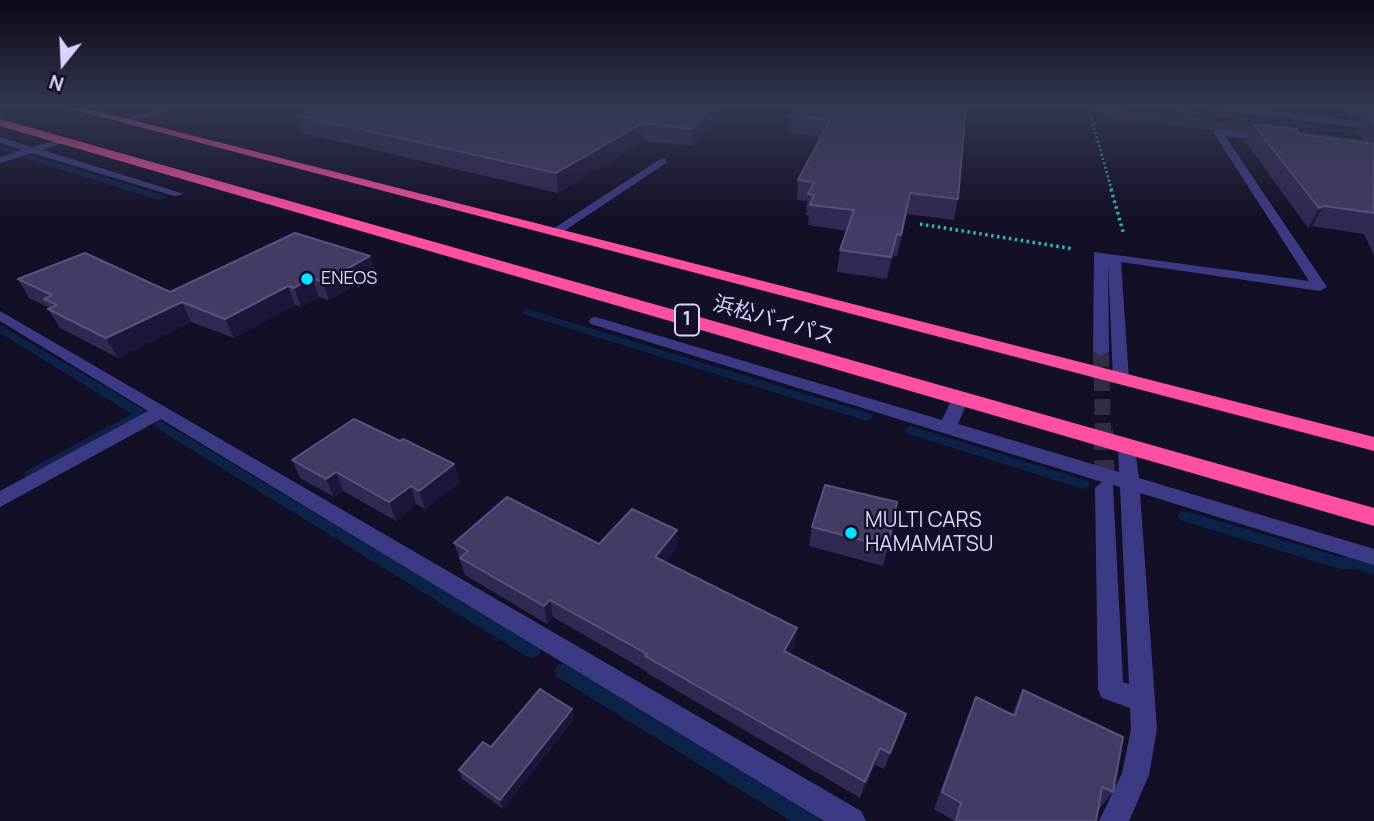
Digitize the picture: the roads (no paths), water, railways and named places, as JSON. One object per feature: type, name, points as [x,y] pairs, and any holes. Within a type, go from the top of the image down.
[{"type":"highway","name":"浜松バイパス","points":[[78,144],[1374,517]]},
{"type":"highway","name":"浜松バイパス","points":[[215,144],[1374,444]]},
{"type":"street","points":[[14,144],[178,194]]},
{"type":"street","points":[[0,160],[50,144]]},
{"type":"street","points":[[1106,256],[1320,287],[1226,144]]},
{"type":"street","points":[[554,232],[662,160]]},
{"type":"street","points":[[1106,256],[1121,379]]},
{"type":"street","points":[[1101,351],[1106,256]]},
{"type":"street","points":[[620,300],[596,321],[1374,556]]},
{"type":"street","points":[[0,314],[851,821]]},
{"type":"street","points":[[948,428],[960,398]]},
{"type":"street","points":[[0,500],[162,411]]},
{"type":"street","points":[[1114,821],[1135,775],[1141,752],[1143,700],[1127,446]]},
{"type":"street","points":[[1105,488],[1111,690],[1143,700]]},
{"type":"waterway","points":[[0,148],[14,152]]},
{"type":"waterway","points":[[24,155],[162,198]]},
{"type":"waterway","points":[[527,312],[867,417]]},
{"type":"waterway","points":[[0,328],[142,414]]},
{"type":"waterway","points":[[31,474],[142,414]]},
{"type":"waterway","points":[[159,424],[532,651]]},
{"type":"waterway","points":[[910,430],[1083,484]]},
{"type":"waterway","points":[[1185,516],[1340,563],[1356,563],[1374,569]]},
{"type":"waterway","points":[[563,671],[810,821]]},
{"type":"tunnel","points":[[1101,351],[1103,432]]},
{"type":"tunnel","points":[[1103,430],[1105,488]]},
{"type":"place","name":"ENEOS","points":[[307,279]]},
{"type":"place","name":"MULTI CARS HAMAMATSU","points":[[851,533]]}]
